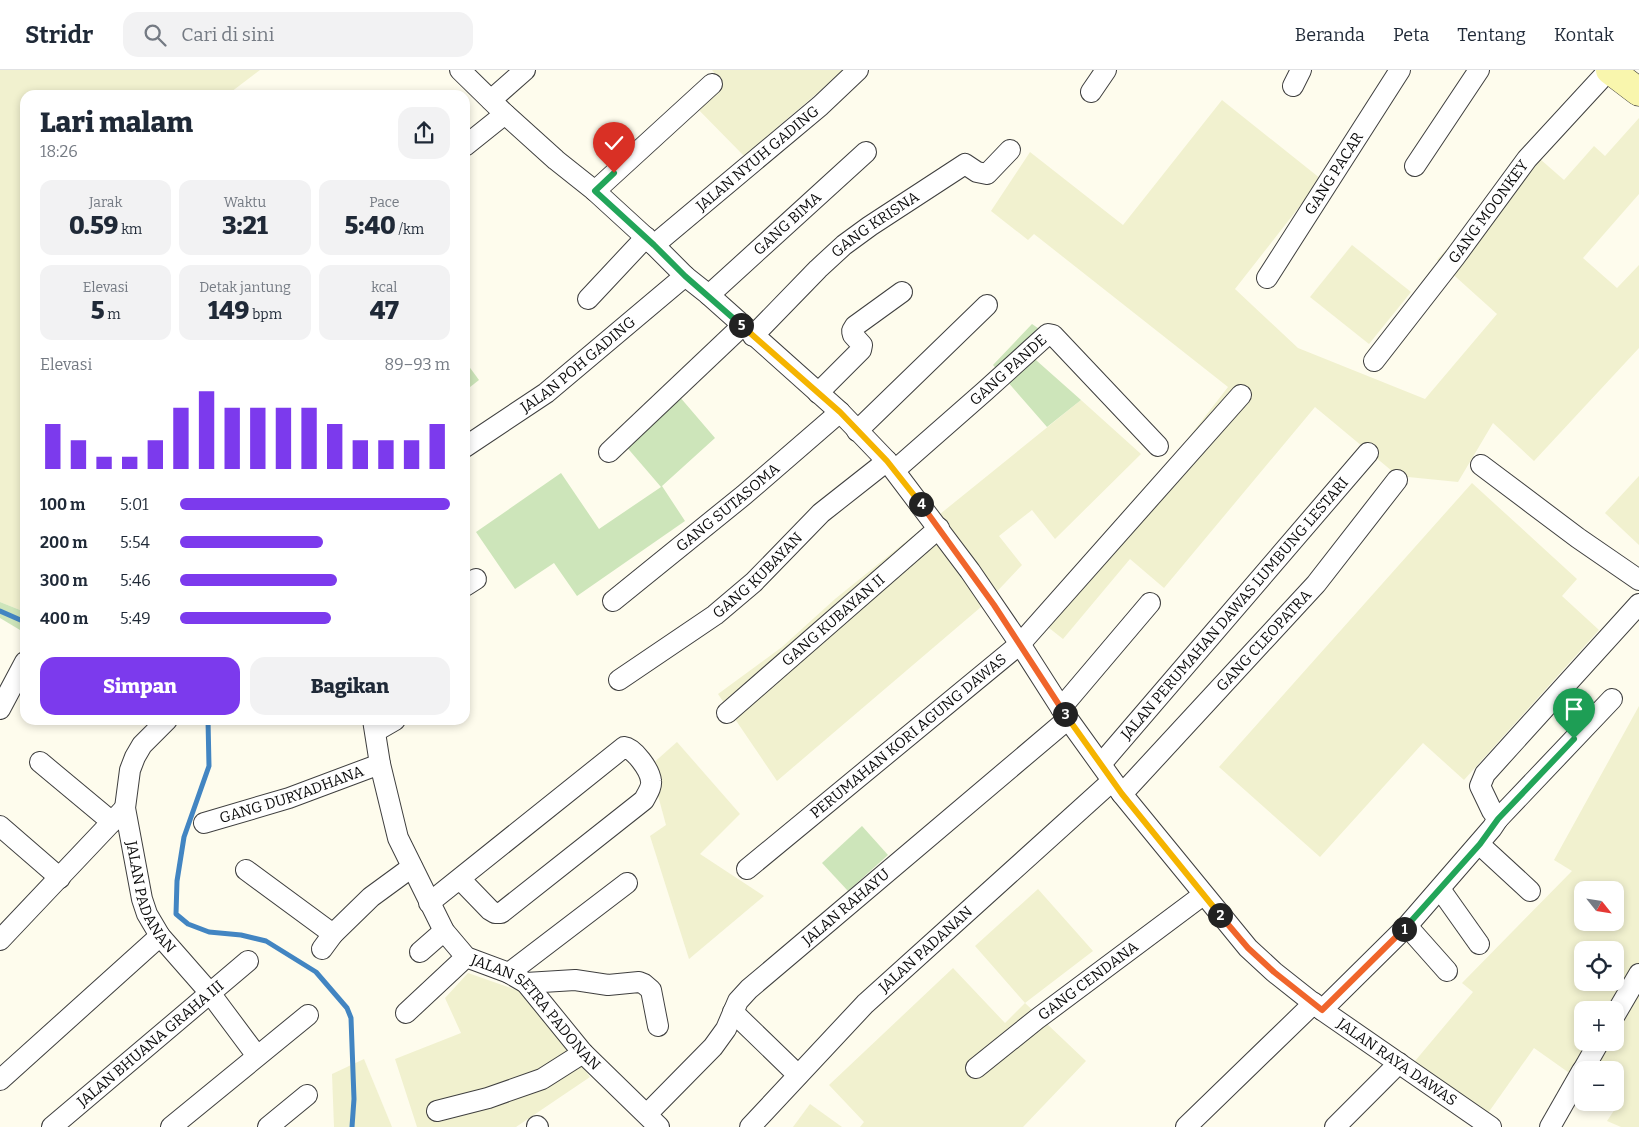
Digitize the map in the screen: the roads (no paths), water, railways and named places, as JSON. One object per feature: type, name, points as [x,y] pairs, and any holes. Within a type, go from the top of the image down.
[{"type":"main road","points":[[1609,70],[1638,90]]},
{"type":"street","name":"JALAN RAYA DAWAS","points":[[460,70],[556,160],[595,191],[685,276],[709,295],[840,412],[891,465],[939,528],[1117,787],[1248,948],[1274,972],[1318,1006],[1491,1127]]},
{"type":"street","points":[[470,140],[498,107],[525,70]]},
{"type":"street","name":"JALAN NYUH GADING","points":[[588,299],[650,241],[820,106],[858,70]]},
{"type":"street","points":[[1090,92],[1106,70]]},
{"type":"street","name":"GANG PACAR","points":[[1266,278],[1400,70]]},
{"type":"street","points":[[1415,166],[1480,70]]},
{"type":"street","name":"GANG MOONKEY","points":[[1374,361],[1455,257],[1527,159],[1609,70]]},
{"type":"street","points":[[595,191],[712,84]]},
{"type":"street","name":"GANG KRISNA","points":[[748,331],[844,245],[870,226],[965,164],[977,172],[987,174],[1010,150]]},
{"type":"street","name":"GANG BIMA","points":[[709,295],[866,152]]},
{"type":"street","name":"JALAN POH GADING","points":[[470,444],[546,393],[685,276]]},
{"type":"street","points":[[818,393],[861,350],[862,345],[853,336],[852,331],[855,326],[902,292]]},
{"type":"street","points":[[858,431],[987,305]]},
{"type":"street","points":[[609,452],[748,331]]},
{"type":"street","name":"GANG PANDE","points":[[891,465],[986,391],[1048,334],[1053,335],[1158,446]]},
{"type":"street","name":"PERUMAHAN KORI AGUNG DAWAS","points":[[747,869],[1020,644],[1242,396]]},
{"type":"street","name":"GANG SUTASOMA","points":[[613,601],[744,495],[840,412]]},
{"type":"street","name":"JALAN PERUMAHAN DAWAS LUMBUNG LESTARI","points":[[1101,764],[1368,453]]},
{"type":"street","name":"GANG KUBAYAN","points":[[619,680],[716,615],[754,582],[821,513],[891,465]]},
{"type":"street","points":[[1481,465],[1578,538],[1639,580]]},
{"type":"street","name":"GANG CLEOPATRA","points":[[1117,787],[1316,584],[1397,480]]},
{"type":"street","name":"GANG KUBAYAN II","points":[[727,713],[939,528]]},
{"type":"street","name":"JALAN RAHAYU","points":[[653,1121],[721,1037],[738,1001],[749,989],[1065,713],[1150,603]]},
{"type":"street","points":[[1498,819],[1488,805],[1480,786],[1485,774],[1639,604]]},
{"type":"street","points":[[0,709],[20,671]]},
{"type":"street","points":[[1186,1127],[1407,926],[1480,844],[1498,819],[1612,699]]},
{"type":"street","name":"JALAN PADANAN","points":[[162,725],[142,745],[135,757],[119,815],[142,899],[147,914],[160,936],[210,993],[257,1056]]},
{"type":"street","name":"JALAN SETRA PADONAN","points":[[374,726],[380,764],[398,838],[444,931],[466,957],[509,973],[526,983],[584,1053],[653,1121]]},
{"type":"street","points":[[429,903],[624,747],[633,751],[639,759],[651,780],[650,789],[644,800],[501,912],[495,913],[490,910],[460,879]]},
{"type":"street","points":[[3,931],[60,878],[119,815],[40,762]]},
{"type":"street","name":"GANG DURYADHANA","points":[[204,824],[290,798],[380,764]]},
{"type":"street","name":"JALAN PADANAN","points":[[750,1127],[865,1004],[1117,787]]},
{"type":"street","points":[[0,826],[60,878]]},
{"type":"street","points":[[1480,844],[1530,891]]},
{"type":"street","points":[[246,870],[328,942],[371,897],[412,867]]},
{"type":"street","points":[[509,973],[627,883]]},
{"type":"street","points":[[1440,889],[1479,944]]},
{"type":"street","name":"GANG CENDANA","points":[[976,1068],[1037,1019],[1203,895]]},
{"type":"street","points":[[1407,926],[1447,971]]},
{"type":"street","points":[[420,952],[444,931]]},
{"type":"street","points":[[0,1080],[160,936]]},
{"type":"street","points":[[406,1013],[466,957]]},
{"type":"street","name":"JALAN BHUANA GRAHA III","points":[[52,1127],[248,961]]},
{"type":"street","points":[[1624,1001],[1639,974]]},
{"type":"street","points":[[526,983],[575,980],[608,985],[639,982],[651,990],[658,1026]]},
{"type":"street","points":[[733,1012],[798,1075]]},
{"type":"street","points":[[172,1127],[308,1015]]},
{"type":"street","points":[[437,1111],[488,1098],[542,1079],[584,1053]]},
{"type":"street","points":[[1335,1127],[1399,1063]]},
{"type":"street","points":[[1550,1127],[1574,1086]]},
{"type":"street","points":[[268,1127],[307,1094]]},
{"type":"waterway","points":[[0,611],[20,620]]},
{"type":"waterway","points":[[208,725],[209,766],[184,837],[177,881],[176,914],[188,924],[209,932],[241,935],[266,941],[316,972],[347,1008],[351,1018],[354,1099],[352,1127]]}]
